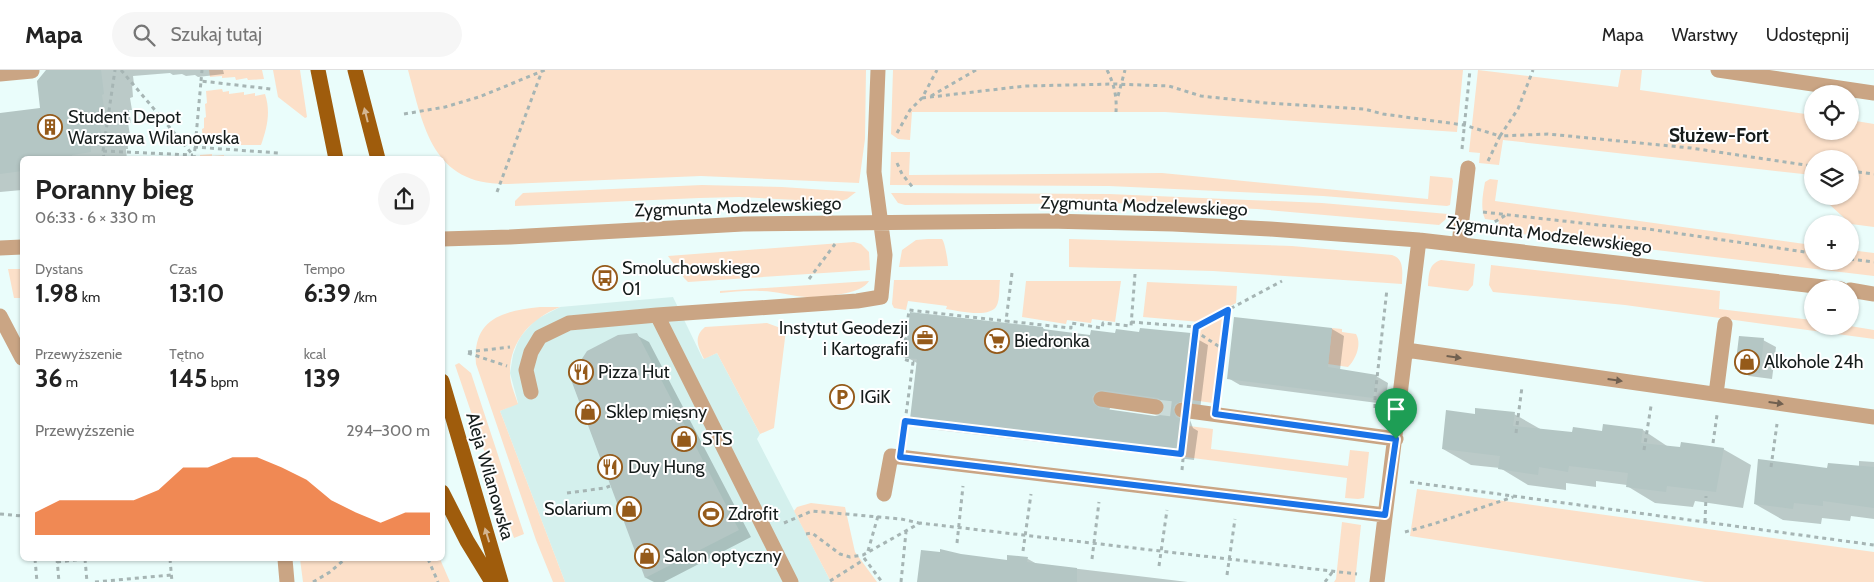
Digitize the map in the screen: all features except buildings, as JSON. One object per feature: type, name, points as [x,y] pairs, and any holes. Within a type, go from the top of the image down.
[{"type":"main road","points":[[318,70],[335,156]]},
{"type":"main road","points":[[355,70],[377,156]]},
{"type":"main road","name":"Aleja Wilanowska","points":[[445,391],[501,582]]},
{"type":"main road","name":"Aleja Wilanowska","points":[[445,498],[466,541],[492,582]]},
{"type":"street","points":[[530,385],[526,370],[530,352],[535,344],[540,337],[569,323],[857,301],[881,297],[885,255],[874,172],[878,70]]},
{"type":"street","points":[[1718,70],[1874,93]]},
{"type":"street","points":[[0,74],[32,71]]},
{"type":"street","points":[[1459,244],[1468,168]]},
{"type":"street","name":"Zygmunta Modzelewskiego","points":[[445,239],[520,237],[704,225],[1048,221],[1173,224],[1270,228],[1419,240],[1804,285]]},
{"type":"street","points":[[1377,582],[1419,240]]},
{"type":"street","points":[[0,248],[20,247]]},
{"type":"street","points":[[1859,292],[1874,294]]},
{"type":"street","points":[[656,315],[791,582]]},
{"type":"street","points":[[0,316],[20,354]]},
{"type":"street","points":[[1718,394],[1725,324]]},
{"type":"street","points":[[1406,350],[1874,416]]},
{"type":"street","points":[[1101,399],[1156,407]]},
{"type":"street","points":[[1184,410],[1396,439]]},
{"type":"street","points":[[884,494],[891,456],[1385,515]]},
{"type":"street","points":[[285,561],[287,582]]},
{"type":"path","points":[[104,156],[114,70]]},
{"type":"path","points":[[121,70],[193,156]]},
{"type":"path","points":[[194,156],[202,70]]},
{"type":"path","points":[[896,136],[910,110],[922,98],[936,70]]},
{"type":"path","points":[[930,97],[976,70]]},
{"type":"path","points":[[1108,70],[1114,84],[1117,99]]},
{"type":"path","points":[[1116,112],[1120,84],[1125,70]]},
{"type":"path","points":[[1462,151],[1470,70]]},
{"type":"path","points":[[1487,162],[1500,136],[1518,109],[1533,70]]},
{"type":"path","points":[[404,114],[445,107],[478,97],[543,71]]},
{"type":"path","points":[[497,192],[543,71]]},
{"type":"path","points":[[201,81],[271,89]]},
{"type":"path","points":[[922,98],[1024,86],[1114,84],[1169,86],[1201,96],[1266,103],[1364,109],[1383,114],[1464,125],[1500,136],[1548,134],[1691,148],[1804,165]]},
{"type":"path","points":[[194,147],[279,153]]},
{"type":"path","points":[[103,151],[179,156]]},
{"type":"path","points":[[894,158],[902,174],[914,189]]},
{"type":"path","points":[[1859,172],[1874,174]]},
{"type":"path","points":[[1478,213],[1508,214],[1648,229],[1804,252]]},
{"type":"path","points":[[1487,226],[1508,214]]},
{"type":"path","points":[[1859,260],[1874,262]]},
{"type":"path","points":[[1006,321],[1012,273]]},
{"type":"path","points":[[900,457],[913,362],[903,359],[909,310],[1070,328],[1071,323],[1102,328],[1103,323],[1131,326],[1135,274]]},
{"type":"path","points":[[1196,329],[1282,281]]},
{"type":"path","points":[[1215,414],[1228,310]]},
{"type":"path","points":[[1131,322],[1196,329],[1223,349]]},
{"type":"path","points":[[1159,566],[1183,459],[1181,454],[1184,410],[1196,329]]},
{"type":"path","points":[[530,385],[507,366],[468,352],[535,344]]},
{"type":"path","points":[[1516,433],[1525,367]]},
{"type":"path","points":[[1644,450],[1654,385]]},
{"type":"path","points":[[1713,443],[1718,394]]},
{"type":"path","points":[[905,421],[1181,454]]},
{"type":"path","points":[[1771,468],[1774,450]]},
{"type":"path","points":[[957,543],[965,465]]},
{"type":"path","points":[[1023,551],[1033,473]]},
{"type":"path","points":[[1092,559],[1101,481]]},
{"type":"path","points":[[1410,482],[1874,545]]},
{"type":"path","points":[[567,493],[610,486]]},
{"type":"path","points":[[868,552],[884,494]]},
{"type":"path","points":[[1404,532],[1514,496]]},
{"type":"path","points":[[1705,522],[1706,496]]},
{"type":"path","points":[[1227,575],[1238,498]]},
{"type":"path","points":[[766,533],[812,511],[920,523]]},
{"type":"path","points":[[0,514],[20,516]]},
{"type":"path","points":[[901,582],[906,531]]},
{"type":"path","points":[[806,534],[812,533],[840,554],[850,557],[863,555],[882,582]]},
{"type":"path","points":[[830,581],[865,559]]},
{"type":"path","points":[[35,561],[37,582]]},
{"type":"path","points":[[57,561],[59,582]]},
{"type":"path","points":[[85,561],[87,582]]},
{"type":"path","points":[[170,561],[172,582]]},
{"type":"path","points":[[313,582],[330,572],[343,561]]},
{"type":"path","points":[[429,561],[438,582]]},
{"type":"path","points":[[1325,582],[1333,571]]},
{"type":"path","points":[[95,582],[171,575]]},
{"type":"shaded area","points":[[209,70],[262,70],[264,79],[248,80],[247,78],[236,80],[235,77],[210,77]]},
{"type":"shaded area","points":[[273,70],[300,70],[307,117],[305,118],[278,97]]},
{"type":"shaded area","points":[[408,70],[866,70],[865,139],[859,183],[701,176],[507,184],[482,182],[463,175],[447,164],[445,156],[441,156],[436,150],[420,113]]},
{"type":"shaded area","points":[[893,70],[1463,70],[1457,132],[1165,112],[912,112],[910,140],[898,139],[891,134]]},
{"type":"shaded area","points":[[1478,70],[1618,87],[1621,70],[1642,70],[1640,90],[1804,114],[1804,140],[1859,140],[1859,122],[1874,124],[1874,227],[1859,225],[1859,215],[1841,215],[1830,205],[1859,205],[1859,150],[1804,150],[1804,174],[1503,140],[1499,165],[1479,163],[1480,153],[1469,152]]},
{"type":"shaded area","points":[[222,89],[223,92],[229,91],[229,94],[244,92],[244,95],[255,93],[255,96],[265,94],[268,120],[261,145],[229,144],[228,142],[216,143],[215,141],[203,142],[202,129],[204,128],[204,118],[206,117],[206,91]]},
{"type":"shaded area","points":[[891,152],[910,152],[909,175],[1162,173],[1428,199],[1430,176],[1452,178],[1453,181],[1450,205],[1447,206],[1323,196],[1109,186],[890,185]]},
{"type":"shaded area","points":[[212,154],[212,156],[200,156]]},
{"type":"shaded area","points":[[1490,179],[1498,180],[1495,201],[1804,244],[1804,268],[1497,231],[1499,221],[1485,219],[1482,201],[1485,182]]},
{"type":"shaded area","points":[[702,185],[782,187],[856,192],[847,199],[837,202],[739,197],[515,206],[515,201],[523,193]]},
{"type":"shaded area","points":[[891,193],[1109,194],[1322,203],[1448,214],[1439,225],[1257,209],[1110,203],[905,205],[898,203]]},
{"type":"shaded area","points":[[942,239],[948,266],[899,267],[902,250],[916,240]]},
{"type":"shaded area","points":[[1069,239],[1292,246],[1392,255],[1401,263],[1402,284],[1213,271],[1069,267]]},
{"type":"shaded area","points":[[854,242],[861,244],[869,252],[870,270],[688,282],[668,256]]},
{"type":"shaded area","points":[[1859,251],[1874,253],[1874,276],[1824,270],[1859,270]]},
{"type":"shaded area","points":[[1441,260],[1475,264],[1473,285],[1468,291],[1428,286],[1431,267]]},
{"type":"shaded area","points":[[1491,265],[1720,291],[1719,309],[1804,319],[1804,329],[1625,305],[1493,292],[1489,285]]},
{"type":"shaded area","points":[[8,269],[20,269],[20,298],[14,298]]},
{"type":"shaded area","points":[[894,280],[1000,280],[999,300],[994,309],[982,313],[946,309],[947,306],[908,301],[906,310],[894,308],[892,304]]},
{"type":"shaded area","points":[[869,281],[865,286],[850,292],[821,296],[806,297],[755,291],[720,293],[720,291]]},
{"type":"shaded area","points":[[1026,281],[1121,281],[1115,322],[1092,319],[1091,323],[1067,320],[1066,324],[1022,317]]},
{"type":"shaded area","points":[[1147,282],[1237,286],[1236,303],[1200,322],[1143,317]]},
{"type":"shaded area","points":[[673,297],[703,359],[717,353],[760,434],[757,439],[831,582],[565,582],[500,411],[518,403],[510,373],[517,344],[521,336],[535,320],[560,307]]},
{"type":"shaded area","points":[[540,307],[560,307],[540,317],[524,332],[518,341],[513,351],[510,374],[518,404],[500,411],[565,582],[553,582],[536,540],[476,364],[476,349],[484,327],[492,320],[513,311]]},
{"type":"shaded area","points":[[1223,316],[1213,403],[1192,400],[1200,328]]},
{"type":"shaded area","points":[[767,323],[786,330],[774,428],[760,434],[717,353],[704,359],[698,338],[705,327]]},
{"type":"shaded area","points":[[1332,328],[1356,334],[1358,338],[1357,351],[1348,367],[1328,364]]},
{"type":"shaded area","points":[[1859,328],[1874,330],[1874,339],[1845,335],[1859,335]]},
{"type":"shaded area","points":[[459,363],[471,373],[524,534],[514,538],[455,365]]},
{"type":"shaded area","points":[[1189,426],[1213,429],[1211,449],[1348,466],[1350,450],[1369,452],[1364,498],[1345,498],[1347,478],[1185,457]]},
{"type":"shaded area","points":[[1417,489],[1874,552],[1874,582],[1705,582],[1410,536]]},
{"type":"shaded area","points":[[811,503],[845,507],[855,552],[877,582],[831,582],[794,511],[797,507]]},
{"type":"shaded area","points":[[1342,522],[1361,525],[1355,582],[1334,582],[1336,579]]},
{"type":"shaded area","points":[[300,561],[441,561],[450,582],[303,582]]},
{"type":"tunnel","points":[[1156,407],[1182,410]]},
{"type":"place","name":"Student Depot Warszawa Wilanowska","points":[[50,127]]},
{"type":"place","name":"Smoluchowskiego 01","points":[[605,278]]},
{"type":"place","name":"Instytut Geodezji i Kartografii","points":[[925,338]]},
{"type":"place","name":"Biedronka","points":[[997,341]]},
{"type":"place","name":"Alkohole 24h","points":[[1747,362]]},
{"type":"place","name":"Pizza Hut","points":[[581,372]]},
{"type":"place","name":"IGiK","points":[[842,397]]},
{"type":"place","name":"Sklep mięsny","points":[[588,412]]},
{"type":"place","name":"STS","points":[[684,439]]},
{"type":"place","name":"Duy Hung","points":[[610,467]]},
{"type":"place","name":"Solarium","points":[[629,509]]},
{"type":"place","name":"Zdrofit","points":[[711,514]]},
{"type":"place","name":"Salon optyczny","points":[[647,556]]},
{"type":"district","name":"Służew-Fort","points":[[1719,135]]},
{"type":"route","points":[[1228,310],[1215,414],[1396,439],[1385,515],[900,457],[905,421],[1181,454],[1196,327],[1228,310]]}]
